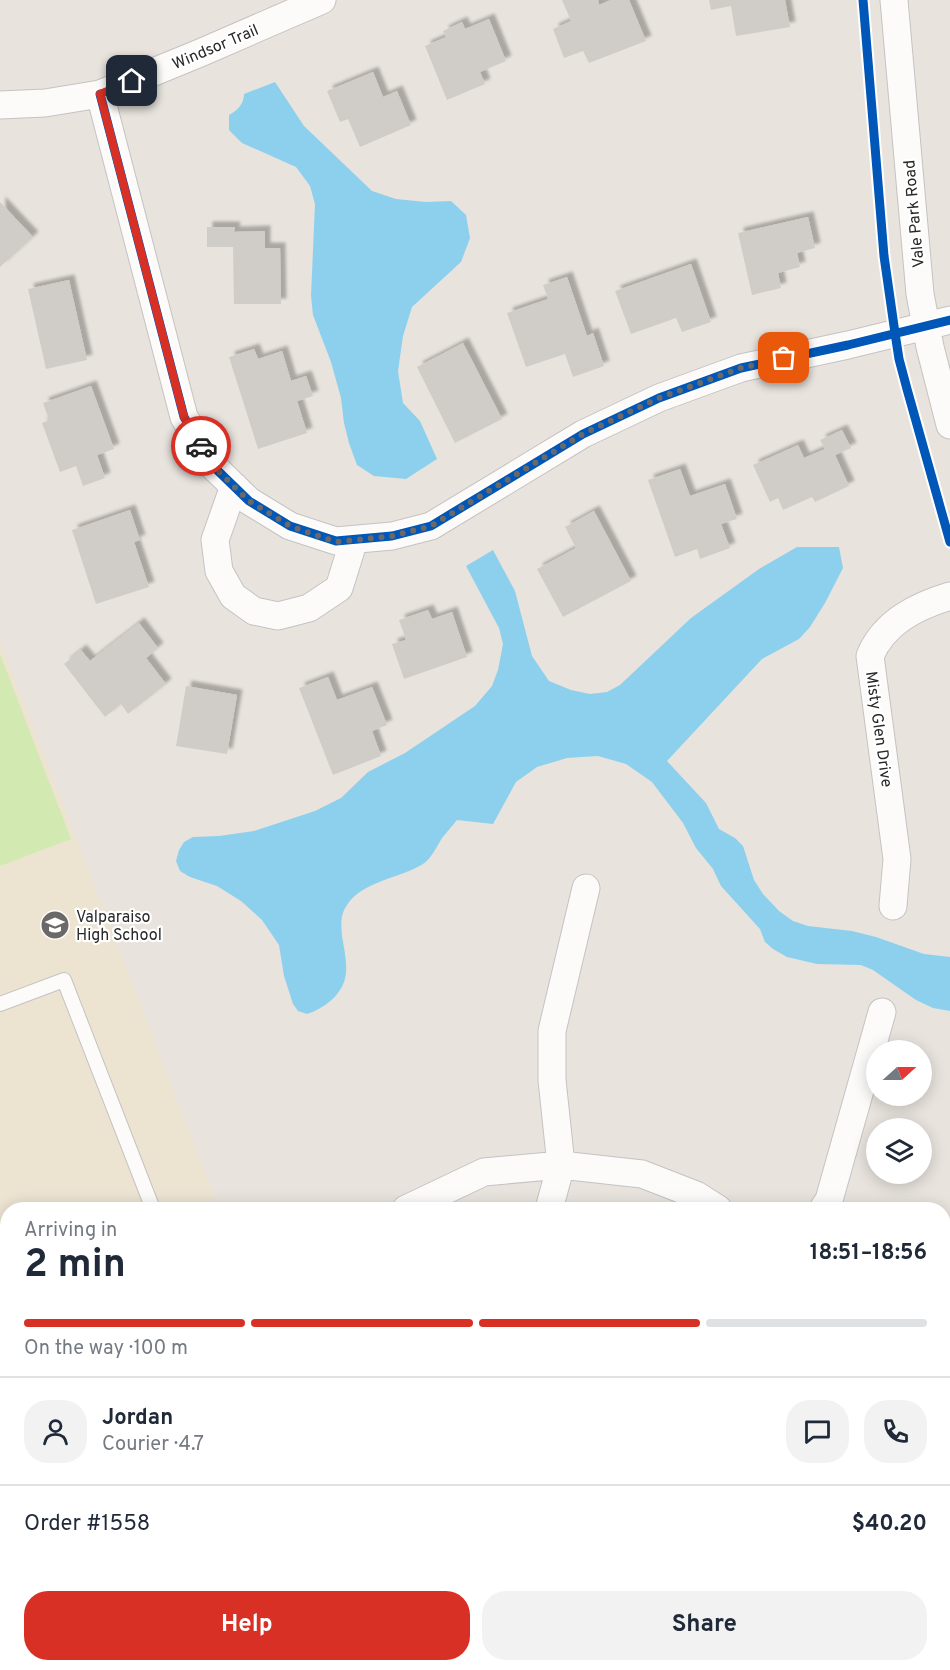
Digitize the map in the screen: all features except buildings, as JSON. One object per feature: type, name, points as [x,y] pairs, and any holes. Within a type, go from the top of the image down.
[{"type":"street","name":"Windsor Trail","points":[[0,105],[45,103],[100,94],[322,0]]},
{"type":"street","name":"Vale Park Road","points":[[894,0],[920,294],[938,323],[938,382],[950,425]]},
{"type":"street","points":[[100,94],[184,417],[213,466],[249,501],[290,526],[336,542],[392,536],[431,526],[583,434],[659,398],[741,368],[938,323]]},
{"type":"street","points":[[234,486],[215,540],[219,571],[233,596],[254,611],[278,616],[309,608],[339,588],[354,540]]},
{"type":"street","name":"Misty Glen Drive","points":[[893,906],[897,859],[870,656],[874,645],[884,632],[898,620],[915,609],[950,596]]},
{"type":"street","points":[[551,1202],[561,1166],[552,1080],[552,1031],[586,888]]},
{"type":"street","points":[[828,1202],[882,1012]]},
{"type":"street","points":[[421,1202],[484,1172],[561,1166],[642,1174],[696,1195],[707,1202]]},
{"type":"lane","points":[[0,1004],[64,980],[150,1202]]},
{"type":"shaded area","name":"Valparaiso High School","points":[[0,640],[216,1202],[0,1202]]},
{"type":"green space","points":[[0,654],[71,839],[0,866]]},
{"type":"water","points":[[275,82],[304,126],[372,191],[396,199],[426,202],[451,201],[466,215],[470,238],[461,262],[412,307],[403,336],[398,371],[403,403],[420,421],[437,459],[406,479],[374,476],[357,465],[349,443],[341,398],[331,362],[313,315],[311,296],[315,204],[310,186],[296,167],[242,143],[229,130],[229,115],[240,107],[244,94]]},
{"type":"water","points":[[797,547],[839,547],[843,568],[825,603],[810,627],[799,639],[762,659],[667,761],[706,803],[719,829],[735,838],[743,846],[754,880],[763,894],[779,911],[793,921],[808,926],[852,931],[924,954],[950,957],[950,1011],[933,1008],[916,1000],[873,970],[861,965],[817,964],[787,957],[773,949],[765,942],[760,929],[721,886],[713,869],[696,848],[683,823],[652,782],[626,764],[598,756],[567,758],[537,767],[516,782],[493,824],[457,820],[426,862],[372,885],[354,897],[347,905],[342,920],[346,973],[342,987],[332,999],[307,1014],[298,1011],[293,1004],[284,976],[279,945],[262,920],[241,901],[217,886],[190,877],[180,871],[176,861],[184,842],[193,837],[254,831],[315,811],[341,798],[368,772],[405,753],[475,706],[492,686],[503,644],[499,628],[466,566],[493,550],[515,591],[532,656],[549,681],[571,690],[590,694],[607,692],[620,685],[691,618],[759,569]]},
{"type":"cycle path","points":[[863,0],[884,256],[899,359],[950,542]]},
{"type":"cycle path","points":[[100,94],[184,417],[214,467],[249,501],[290,526],[336,541],[392,536],[431,526],[583,434],[659,398],[741,368],[950,320]]},
{"type":"way so far","points":[[201,446],[213,466],[249,501],[290,526],[336,542],[392,536],[431,526],[583,434],[659,398],[741,368],[784,358]]},
{"type":"place","name":"Valparaiso High School","points":[[55,925]]},
{"type":"route","points":[[132,81],[100,94],[184,417],[201,446]]}]
